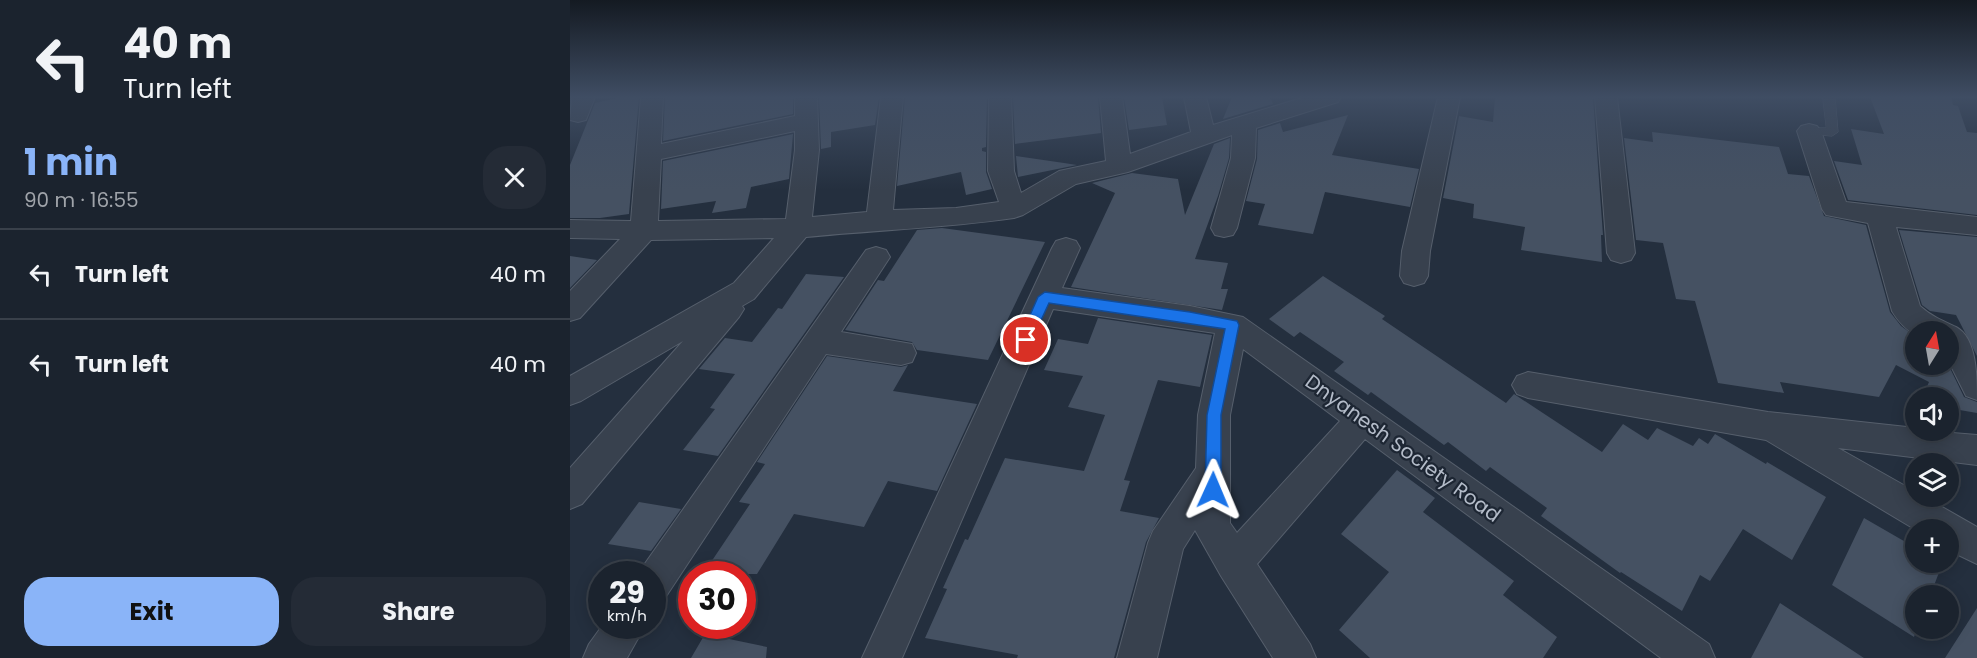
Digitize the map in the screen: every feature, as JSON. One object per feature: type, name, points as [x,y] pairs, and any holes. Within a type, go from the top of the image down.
[{"type":"street","points":[[570,310],[644,231],[650,128]]},
{"type":"street","points":[[649,153],[739,128]]},
{"type":"street","points":[[570,493],[798,228],[807,150],[806,128]]},
{"type":"street","points":[[879,220],[889,128]]},
{"type":"street","points":[[1000,128],[1001,171],[1014,209]]},
{"type":"street","points":[[1115,128],[1119,166]]},
{"type":"street","points":[[1202,128],[1204,136]]},
{"type":"street","points":[[570,229],[644,231],[798,228],[879,220],[956,217],[1014,209],[1068,177],[1119,166],[1234,128]]},
{"type":"street","points":[[1224,228],[1243,158],[1244,128]]},
{"type":"street","points":[[1414,276],[1416,251],[1442,128]]},
{"type":"street","points":[[1609,128],[1621,253]]},
{"type":"street","points":[[1809,131],[1835,209],[1977,226]]},
{"type":"street","points":[[1879,216],[1907,311],[1917,321]]},
{"type":"street","points":[[882,658],[1066,248]]},
{"type":"street","points":[[666,565],[876,257]]},
{"type":"street","points":[[570,392],[744,291]]},
{"type":"street","points":[[1045,297],[1232,325],[1214,415],[1212,527],[1296,658]]},
{"type":"street","name":"Dnyanesh Society Road","points":[[1232,325],[1695,658]]},
{"type":"street","points":[[819,341],[901,352]]},
{"type":"street","points":[[1959,349],[1977,387]]},
{"type":"street","points":[[1528,385],[1768,426],[1977,450]]},
{"type":"street","points":[[1234,562],[1363,419]]},
{"type":"street","points":[[1768,426],[1929,519]]},
{"type":"street","points":[[1137,658],[1166,543],[1213,472]]},
{"type":"street","points":[[1959,536],[1977,546]]},
{"type":"street","points":[[603,658],[616,639]]},
{"type":"lane","points":[[1809,131],[1832,132],[1832,128]]},
{"type":"building","points":[[585,128],[636,128],[629,214],[600,218],[570,218],[570,165]]},
{"type":"building","points":[[664,128],[727,128],[663,141]]},
{"type":"building","points":[[820,128],[858,128],[831,132],[831,147],[821,149]]},
{"type":"building","points":[[902,128],[986,128],[986,147],[982,148],[982,151],[986,152],[986,172],[992,189],[966,195],[961,172],[897,186]]},
{"type":"building","points":[[1014,128],[1101,128],[1101,133],[1015,144]]},
{"type":"building","points":[[1282,128],[1283,132],[1299,128],[1343,128],[1332,155],[1419,169],[1410,207],[1325,192],[1313,234],[1258,225],[1265,204],[1246,201],[1257,159],[1258,130]]},
{"type":"building","points":[[1457,128],[1595,128],[1603,235],[1601,235],[1602,262],[1521,250],[1525,227],[1473,218],[1474,204],[1443,198]]},
{"type":"building","points":[[1882,128],[1966,128],[1967,132],[1977,133],[1977,215],[1848,200],[1834,161],[1862,165],[1851,129],[1884,134]]},
{"type":"building","points":[[1652,132],[1779,147],[1788,174],[1809,176],[1824,216],[1866,225],[1890,312],[1905,329],[1905,370],[1896,365],[1879,397],[1780,382],[1784,393],[1718,383],[1695,301],[1676,299],[1663,243],[1636,240],[1624,138],[1653,142]]},
{"type":"building","points":[[793,134],[789,179],[751,187],[746,208],[712,213],[716,201],[661,209],[663,161]]},
{"type":"building","points":[[1230,138],[1229,158],[1195,259],[1228,263],[1221,289],[1228,289],[1222,310],[1071,287],[1115,193],[1092,183],[1132,173],[1178,179],[1185,215],[1214,144]]},
{"type":"building","points":[[1016,156],[1064,163],[1077,165],[1018,177]]},
{"type":"building","points":[[942,228],[1045,242],[988,360],[917,350],[912,342],[845,330],[878,280],[884,281],[917,230]]},
{"type":"building","points":[[1899,230],[1977,237],[1977,356],[1956,315],[1930,311],[1922,305]]},
{"type":"building","points":[[570,256],[597,260],[570,288]]},
{"type":"building","points":[[806,274],[844,277],[718,456],[683,450],[715,409],[710,408],[735,374],[699,369],[725,338],[752,342],[778,308],[782,309]]},
{"type":"building","points":[[1323,276],[1385,316],[1382,319],[1506,403],[1514,394],[1602,452],[1623,424],[1648,440],[1657,428],[1693,446],[1699,438],[1708,444],[1715,434],[1826,497],[1792,560],[1743,529],[1710,581],[1700,575],[1682,611],[1620,573],[1541,516],[1547,508],[1490,467],[1486,471],[1448,442],[1444,445],[1371,392],[1368,395],[1334,371],[1344,362],[1300,332],[1294,337],[1269,319]]},
{"type":"building","points":[[1098,318],[1212,335],[1200,387],[1158,380],[1124,480],[1130,481],[1120,511],[1159,518],[1146,542],[1114,658],[1017,658],[1018,655],[925,638],[947,589],[943,588],[965,539],[968,540],[1005,458],[1084,471],[1105,415],[1068,407],[1083,376],[1044,370],[1058,339],[1088,344]]},
{"type":"building","points":[[827,356],[901,367],[908,365],[893,391],[977,404],[937,491],[888,481],[864,527],[794,514],[756,574],[756,561],[712,561],[750,504],[739,502],[765,464],[757,462]]},
{"type":"building","points":[[1915,375],[1953,375],[1964,397],[1977,402],[1977,413],[1959,410],[1959,387],[1927,387],[1929,382]]},
{"type":"building","points":[[1397,470],[1435,498],[1423,512],[1514,581],[1503,595],[1557,637],[1543,658],[1370,658],[1339,630],[1389,572],[1341,534]]},
{"type":"building","points":[[639,502],[681,509],[651,551],[608,544]]},
{"type":"building","points":[[1864,518],[1905,542],[1905,573],[1939,573],[1934,585],[1905,585],[1905,631],[1832,585]]},
{"type":"building","points":[[1780,603],[1864,658],[1751,658]]},
{"type":"building","points":[[1977,608],[1977,658],[1945,658]]},
{"type":"building","points":[[702,639],[729,639],[767,647],[766,658],[691,658]]},
{"type":"route","points":[[1026,340],[1045,297],[1232,325],[1214,415],[1213,490]]}]
